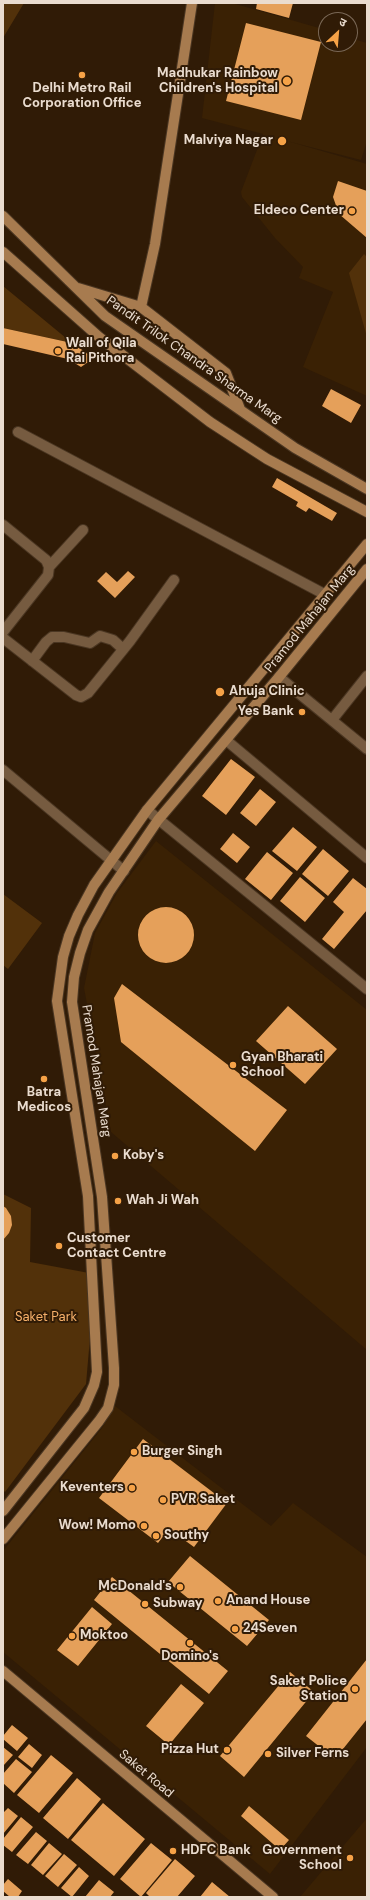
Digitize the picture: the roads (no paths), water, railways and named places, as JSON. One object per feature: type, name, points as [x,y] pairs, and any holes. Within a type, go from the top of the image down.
[{"type":"street","points":[[141,307],[155,244],[192,3]]},
{"type":"street","name":"Pandit Trilok Chandra Sharma Marg","points":[[3,216],[105,316],[295,448],[367,489]]},
{"type":"street","points":[[3,252],[99,337],[210,422],[268,459],[367,512]]},
{"type":"street","points":[[76,288],[141,307],[226,373],[240,410]]},
{"type":"street","points":[[18,432],[326,595]]},
{"type":"street","points":[[3,525],[46,560],[49,567],[48,575],[3,632]]},
{"type":"street","points":[[49,567],[83,530]]},
{"type":"street","name":"Pramod Mahajan Marg","points":[[3,1511],[84,1408],[92,1391],[97,1372],[88,1196],[57,1000],[61,964],[69,936],[94,885],[147,810],[367,544]]},
{"type":"street","name":"Pramod Mahajan Marg","points":[[3,1539],[99,1421],[108,1408],[113,1392],[114,1368],[102,1197],[72,1002],[74,977],[88,930],[109,892],[158,820],[279,677],[367,569]]},
{"type":"street","points":[[3,638],[76,696],[81,697],[88,693],[124,649],[174,580]]},
{"type":"street","points":[[32,661],[46,642],[52,637],[64,637],[90,643],[100,636],[113,640],[124,649]]},
{"type":"street","points":[[332,720],[367,676]]},
{"type":"street","points":[[279,677],[367,749]]},
{"type":"street","points":[[226,740],[367,858]]},
{"type":"street","points":[[3,770],[124,871]]},
{"type":"street","points":[[147,810],[367,989]]},
{"type":"street","points":[[94,885],[109,892]]},
{"type":"street","name":"Saket Road","points":[[3,1671],[273,1897]]},
{"type":"place","name":"Delhi Metro Rail Corporation Office","points":[[82,75]]},
{"type":"place","name":"Madhukar Rainbow Children's Hospital","points":[[287,81]]},
{"type":"place","name":"Malviya Nagar","points":[[282,141]]},
{"type":"place","name":"Eldeco Center","points":[[352,211]]},
{"type":"place","name":"Wall of Qila Rai Pithora","points":[[58,351]]},
{"type":"place","name":"Ahuja Clinic","points":[[220,692]]},
{"type":"place","name":"Yes Bank","points":[[302,712]]},
{"type":"place","name":"Gyan Bharati School","points":[[233,1065]]},
{"type":"place","name":"Batra Medicos","points":[[44,1079]]},
{"type":"place","name":"Koby's","points":[[115,1156]]},
{"type":"place","name":"Wah Ji Wah","points":[[118,1201]]},
{"type":"place","name":"Customer Contact Centre","points":[[59,1246]]},
{"type":"place","name":"Burger Singh","points":[[134,1452]]},
{"type":"place","name":"Keventers","points":[[132,1488]]},
{"type":"place","name":"PVR Saket","points":[[163,1500]]},
{"type":"place","name":"Wow! Momo","points":[[144,1526]]},
{"type":"place","name":"Southy","points":[[156,1536]]},
{"type":"place","name":"McDonald's","points":[[180,1587]]},
{"type":"place","name":"Anand House","points":[[218,1601]]},
{"type":"place","name":"Subway","points":[[145,1604]]},
{"type":"place","name":"24Seven","points":[[235,1629]]},
{"type":"place","name":"Moktoo","points":[[72,1636]]},
{"type":"place","name":"Domino's","points":[[190,1643]]},
{"type":"place","name":"Saket Police Station","points":[[355,1689]]},
{"type":"place","name":"Pizza Hut","points":[[227,1750]]},
{"type":"place","name":"Silver Ferns","points":[[268,1754]]},
{"type":"place","name":"HDFC Bank","points":[[173,1851]]},
{"type":"place","name":"Government School","points":[[350,1858]]},
{"type":"park label","name":"Saket Park","points":[[46,1318]]}]
